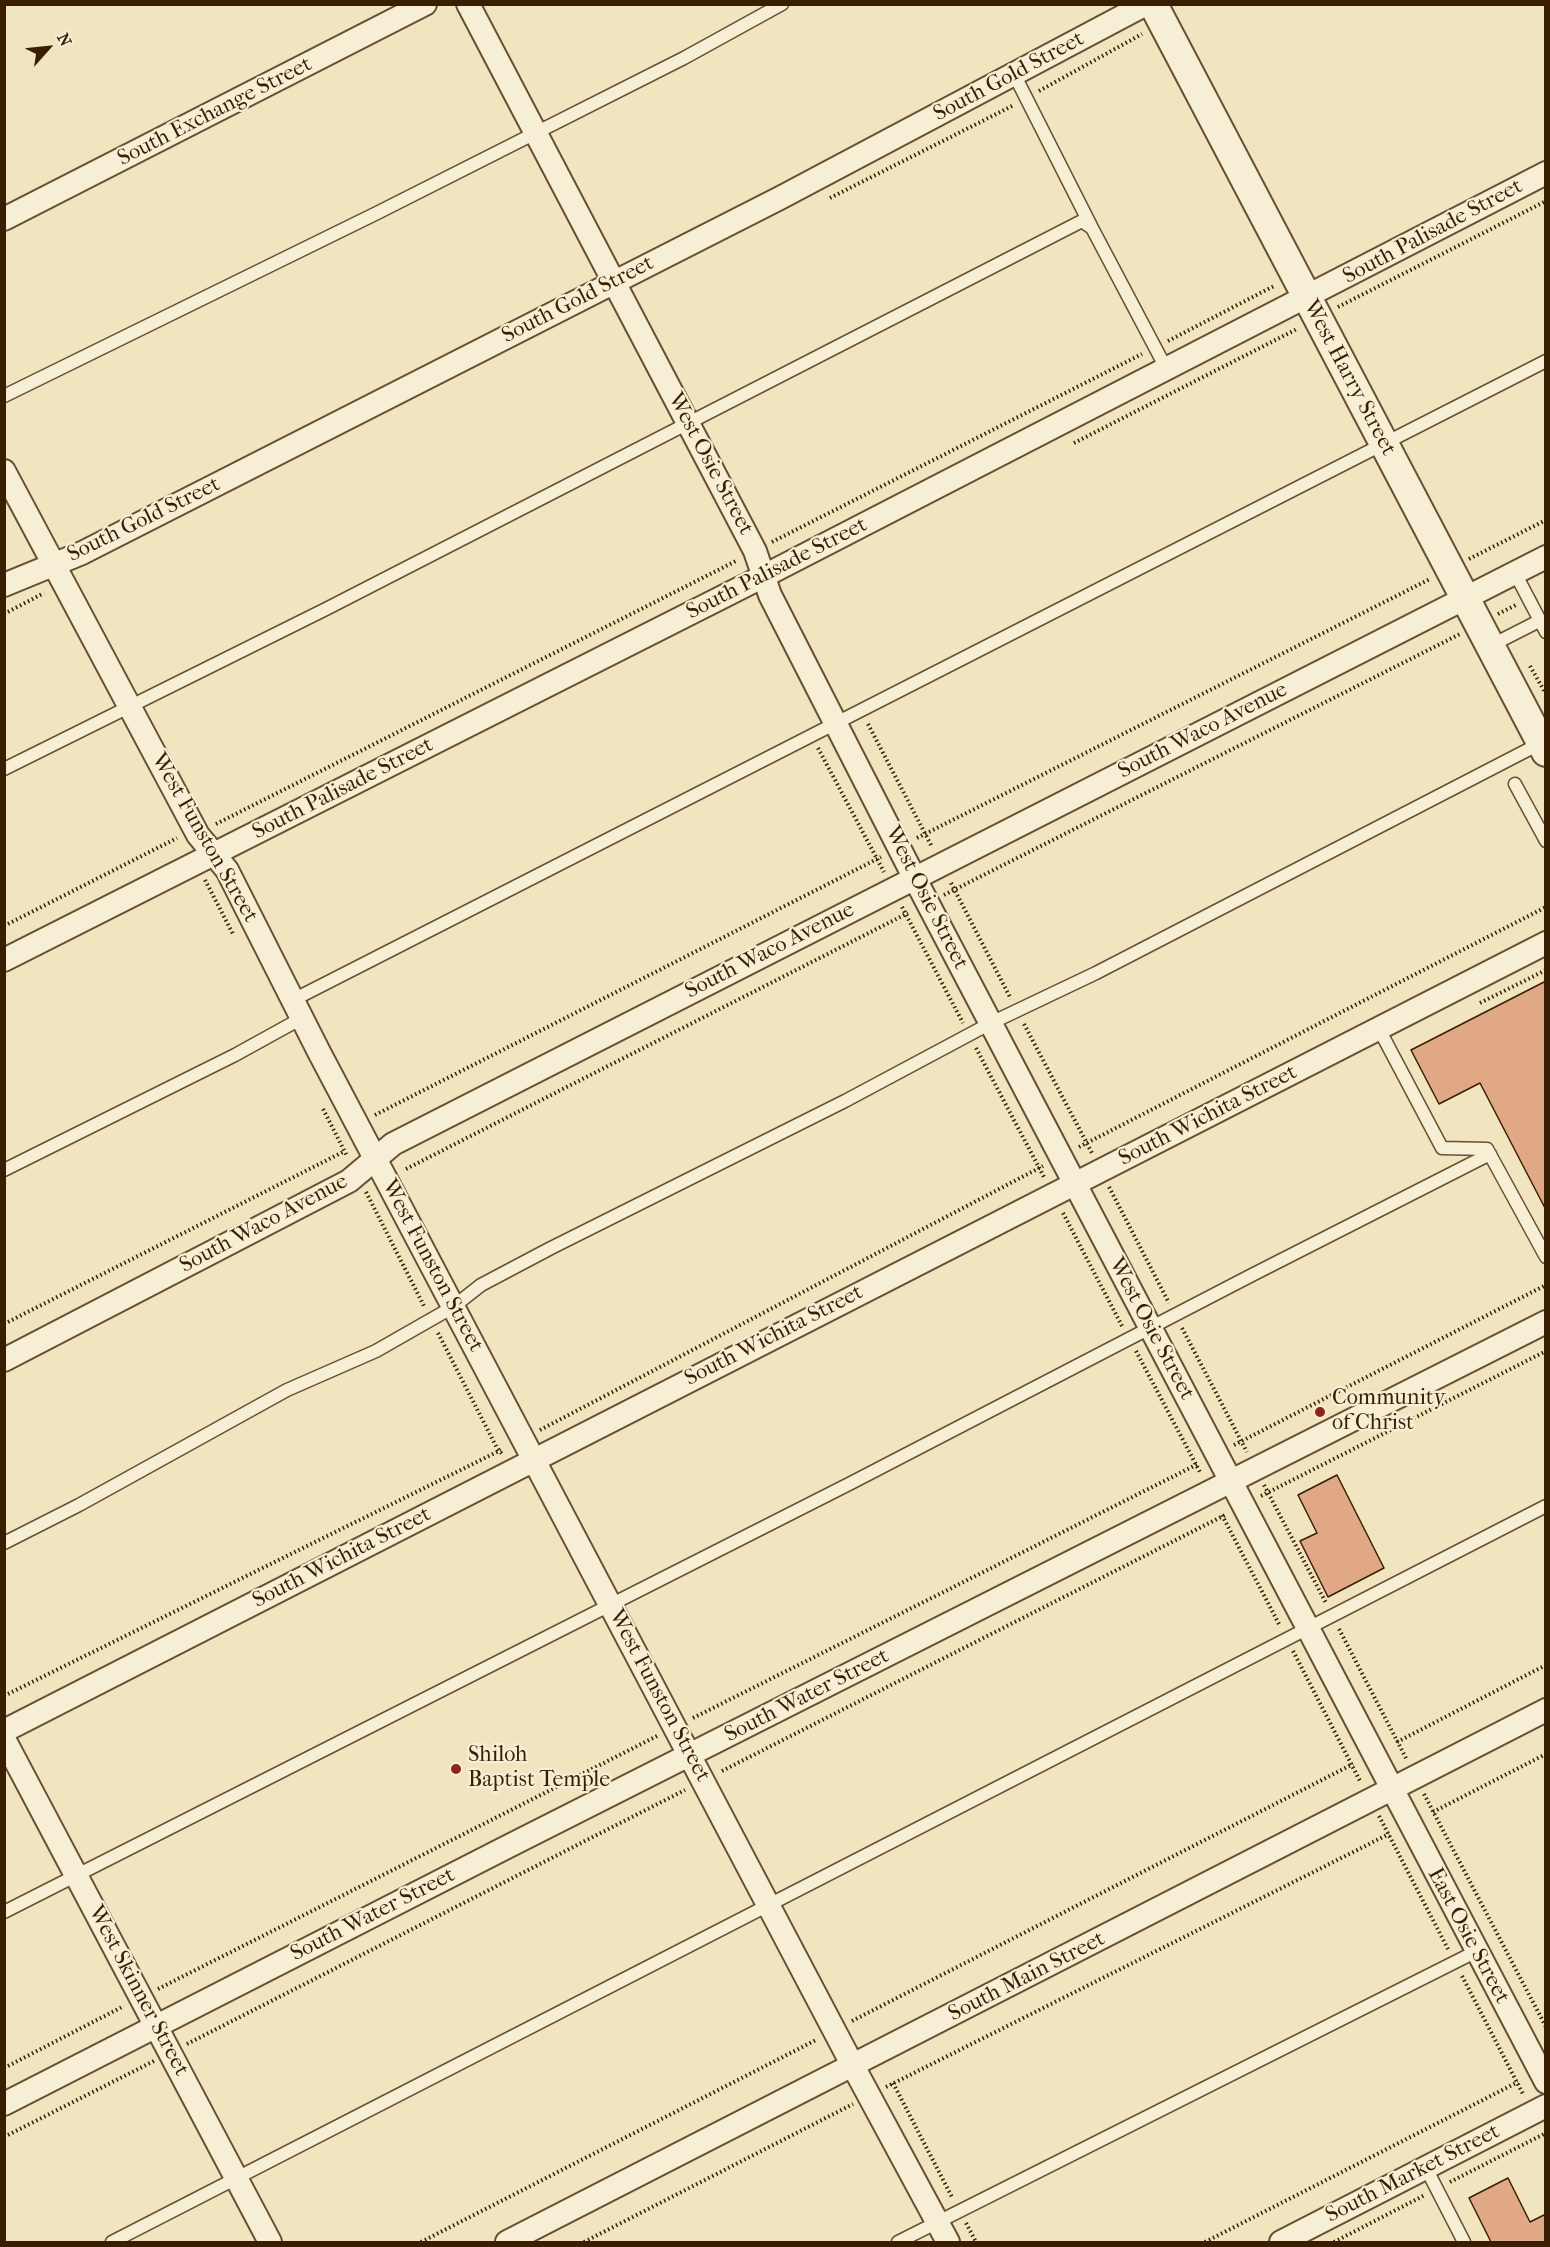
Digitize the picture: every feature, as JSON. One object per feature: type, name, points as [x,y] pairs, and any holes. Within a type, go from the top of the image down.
[{"type":"street","name":"South Exchange Street","points":[[4,219],[425,4]]},
{"type":"street","name":"West Osie Street","points":[[468,4],[755,551],[770,595],[827,728],[900,848],[1391,1789]]},
{"type":"street","name":"South Gold Street","points":[[4,585],[82,553],[615,282],[780,198],[1146,4]]},
{"type":"street","name":"West Harry Street","points":[[1153,4],[1465,599],[1541,735]]},
{"type":"street","name":"South Palisade Street","points":[[4,960],[764,576],[1545,173]]},
{"type":"street","name":"West Funston Street","points":[[4,471],[196,832],[205,859],[227,870],[297,1009],[523,1439],[525,1464],[611,1606],[834,2031],[948,2242]]},
{"type":"street","name":"South Waco Avenue","points":[[4,1360],[339,1187],[357,1175],[393,1144],[1545,557]]},
{"type":"street","name":"South Wichita Street","points":[[4,1731],[1545,943]]},
{"type":"street","name":"South Water Street","points":[[4,2104],[1545,1322]]},
{"type":"street","name":"South Main Street","points":[[507,2242],[1545,1710]]},
{"type":"street","name":"West Skinner Street","points":[[4,1739],[270,2242]]},
{"type":"street","name":"East Osie Street","points":[[1391,1789],[1543,2077]]},
{"type":"street","name":"South Market Street","points":[[1281,2242],[1539,2110]]},
{"type":"lane","points":[[4,396],[377,213],[684,58],[782,4]]},
{"type":"lane","points":[[1014,74],[1167,370]]},
{"type":"lane","points":[[4,769],[130,708],[1082,221],[1092,228]]},
{"type":"lane","points":[[4,1170],[235,1055],[297,1009],[827,728],[1545,361]]},
{"type":"lane","points":[[1490,646],[1542,626],[1515,573]]},
{"type":"lane","points":[[4,1543],[79,1505],[287,1390],[376,1351],[453,1306],[482,1285],[521,1264],[856,1095],[991,1023],[1096,973],[1541,735]]},
{"type":"lane","points":[[1515,784],[1541,822],[1545,841]]},
{"type":"lane","points":[[1379,1029],[1442,1148],[1487,1149],[1545,1257]]},
{"type":"lane","points":[[4,1912],[611,1606],[1491,1154]]},
{"type":"lane","points":[[112,2242],[769,1906],[1286,1637],[1545,1506]]},
{"type":"lane","points":[[898,2242],[1477,1951]]},
{"type":"lane","points":[[1426,2168],[1464,2242]]},
{"type":"path","points":[[4,926],[175,839],[210,827],[1274,286]]},
{"type":"path","points":[[4,1324],[344,1152],[373,1116],[1545,520]]},
{"type":"path","points":[[866,720],[1545,2027]]},
{"type":"path","points":[[827,728],[818,748],[1196,1465],[1517,2082],[1539,2110],[1544,2134]]},
{"type":"path","points":[[205,859],[238,944]]},
{"type":"path","points":[[4,1696],[500,1451],[1086,1143],[1545,907]]},
{"type":"path","points":[[318,1101],[500,1451],[525,1464]]},
{"type":"path","points":[[4,2067],[1216,1455],[1545,1285]]},
{"type":"path","points":[[4,2137],[1545,1352]]},
{"type":"path","points":[[421,2242],[1545,1665]]},
{"type":"path","points":[[584,2242],[1545,1754]]},
{"type":"path","points":[[1205,2242],[1517,2082],[1543,2077]]},
{"type":"path","points":[[893,2084],[976,2242]]},
{"type":"building","points":[[1546,981],[1546,1210],[1480,1083],[1439,1104],[1411,1050]]},
{"type":"building","points":[[1337,1475],[1384,1568],[1328,1597],[1300,1541],[1317,1533],[1298,1495]]},
{"type":"building","points":[[1508,2178],[1530,2222],[1546,2214],[1546,2242],[1491,2242],[1469,2198]]},
{"type":"place","name":"Community of Christ","points":[[1320,1412]]},
{"type":"place","name":"Shiloh Baptist Temple","points":[[456,1769]]}]
